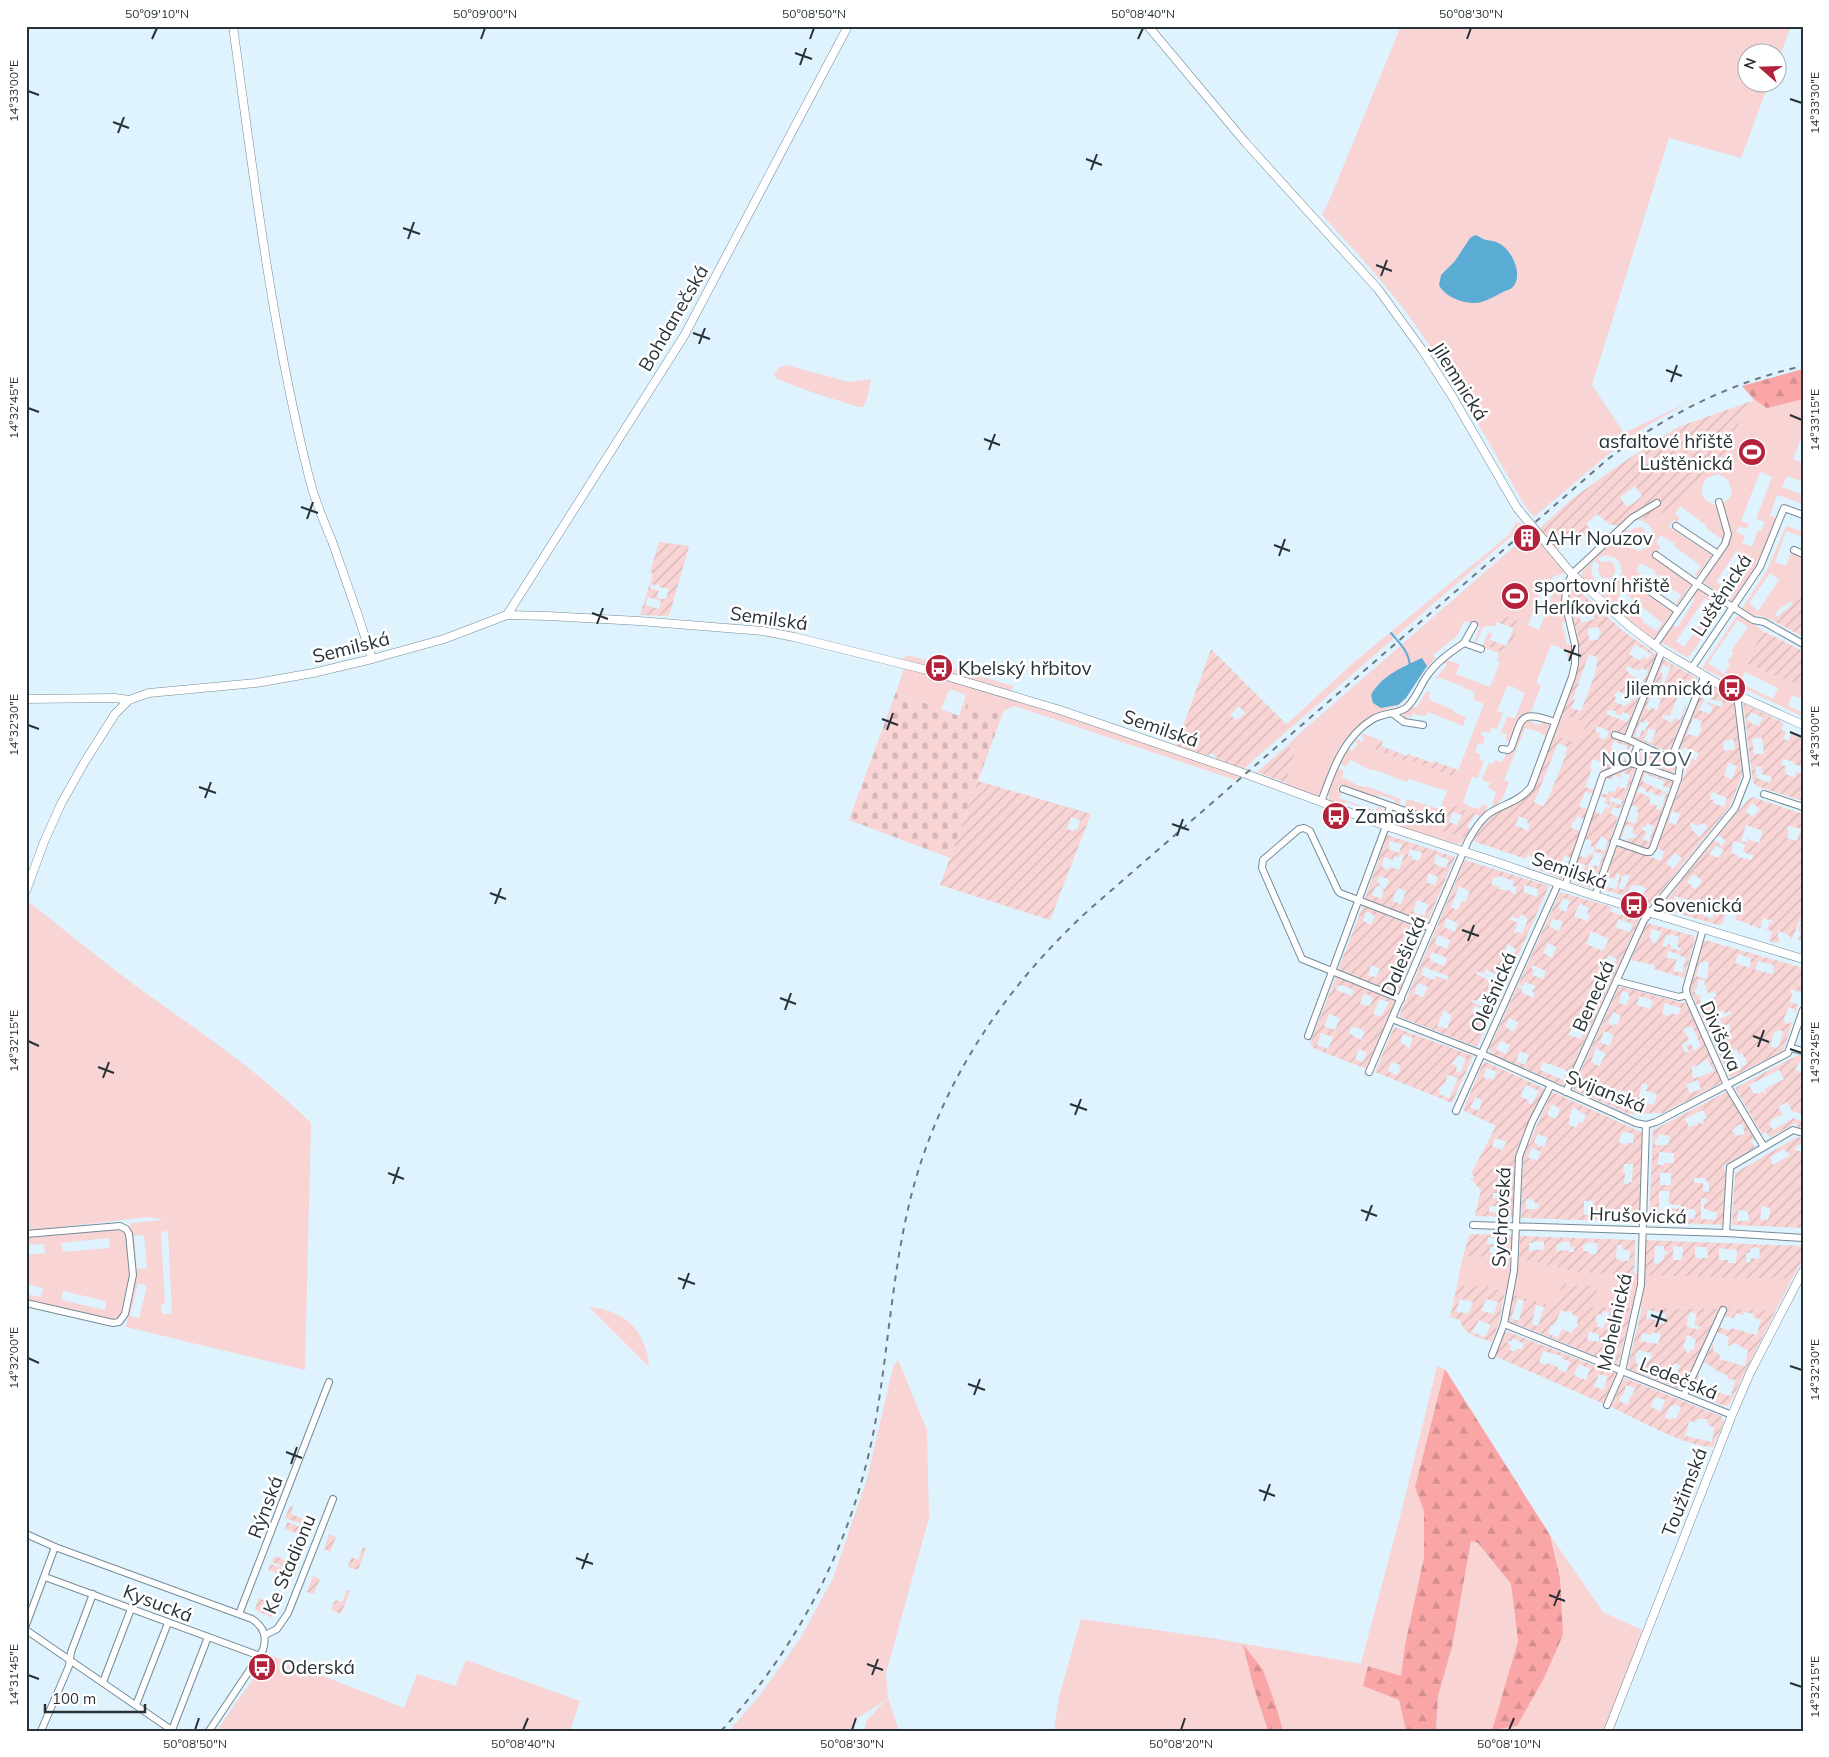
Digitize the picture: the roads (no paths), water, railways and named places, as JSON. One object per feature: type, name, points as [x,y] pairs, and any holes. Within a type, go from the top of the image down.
[{"type":"street","points":[[233,26],[264,254],[274,318],[292,404],[311,484],[358,611],[372,659]]},
{"type":"street","name":"Bohdanečská","points":[[507,615],[684,336],[848,26]]},
{"type":"street","name":"Jilemnická","points":[[1148,26],[1245,142],[1351,258],[1392,307],[1452,396],[1525,520],[1572,574],[1609,609],[1654,646],[1704,677],[1803,725]]},
{"type":"street","points":[[1654,646],[1725,544],[1728,534],[1719,502]]},
{"type":"street","points":[[1572,574],[1632,518],[1657,503]]},
{"type":"street","name":"Luštěnická","points":[[1691,669],[1760,568],[1784,508],[1803,515]]},
{"type":"street","points":[[1676,526],[1718,554]]},
{"type":"street","points":[[1794,550],[1803,554]]},
{"type":"street","points":[[1656,555],[1733,608],[1753,620],[1764,622],[1803,644]]},
{"type":"street","name":"Dalešická","points":[[1369,1072],[1471,836],[1487,816],[1522,797],[1531,787],[1572,677],[1575,664],[1575,645],[1565,602],[1566,589],[1572,574]]},
{"type":"street","points":[[1638,583],[1678,611]]},
{"type":"street","name":"Semilská","points":[[129,700],[150,693],[275,680],[313,673],[444,639],[507,615],[639,621],[763,631],[898,662],[1010,694],[1178,750],[1386,826],[1595,896],[1803,958]]},
{"type":"street","points":[[1321,802],[1345,746],[1374,718],[1406,708],[1414,698],[1427,674],[1446,656],[1464,643],[1474,625]]},
{"type":"street","points":[[1464,643],[1481,649]]},
{"type":"street","points":[[1626,739],[1662,651]]},
{"type":"street","points":[[1671,759],[1704,677]]},
{"type":"street","points":[[1648,913],[1653,911],[1735,808],[1747,777],[1738,695]]},
{"type":"street","points":[[26,699],[116,698],[129,700]]},
{"type":"street","points":[[26,891],[44,842],[61,804],[115,714],[129,700]]},
{"type":"street","points":[[1392,713],[1404,722],[1423,726]]},
{"type":"street","points":[[1502,749],[1508,750],[1511,748],[1521,720],[1527,716],[1534,714],[1555,722]]},
{"type":"street","points":[[1614,841],[1650,852],[1678,779],[1680,766],[1671,759],[1615,735]]},
{"type":"street","points":[[1638,746],[1631,762],[1678,779]]},
{"type":"street","name":"Olešnická","points":[[1456,1112],[1562,885],[1603,775],[1631,762]]},
{"type":"street","points":[[1595,896],[1641,767]]},
{"type":"street","points":[[1343,789],[1428,819]]},
{"type":"street","points":[[1764,794],[1803,807]]},
{"type":"street","points":[[1308,1036],[1386,826],[1386,818],[1390,807]]},
{"type":"street","points":[[1401,999],[1302,959],[1262,868],[1263,860],[1299,829],[1307,828],[1338,891],[1432,928]]},
{"type":"street","name":"Benecká","points":[[1566,1092],[1648,913]]},
{"type":"street","name":"Divišova","points":[[1703,929],[1686,989],[1687,995],[1727,1085],[1764,1147]]},
{"type":"street","points":[[1617,981],[1679,997],[1687,995]]},
{"type":"street","points":[[1803,1010],[1790,1048],[1803,1051]]},
{"type":"street","name":"Svijanská","points":[[1392,1019],[1482,1054],[1636,1123],[1646,1125],[1788,1053],[1790,1048]]},
{"type":"street","name":"Sychrovská","points":[[1492,1355],[1504,1324],[1514,1271],[1519,1157],[1532,1122],[1551,1085]]},
{"type":"street","name":"Mohelnická","points":[[1607,1405],[1622,1371],[1641,1285],[1646,1125]]},
{"type":"street","points":[[1726,1233],[1730,1167],[1793,1130],[1803,1133]]},
{"type":"street","name":"Hrušovická","points":[[1473,1225],[1726,1233],[1803,1238]]},
{"type":"street","points":[[26,1234],[120,1226],[126,1229],[129,1234],[133,1275],[125,1314],[119,1322],[113,1323],[26,1302]]},
{"type":"street","name":"Toužimská","points":[[1608,1731],[1732,1415],[1750,1373],[1803,1271]]},
{"type":"street","points":[[1684,1396],[1723,1310]]},
{"type":"street","name":"Ledečská","points":[[1504,1324],[1732,1415]]},
{"type":"street","name":"Rýnská","points":[[239,1614],[329,1382]]},
{"type":"street","name":"Ke Stadionu","points":[[265,1635],[277,1629],[288,1613],[332,1499]]},
{"type":"street","points":[[26,1534],[55,1547],[239,1614]]},
{"type":"street","points":[[26,1625],[55,1547]]},
{"type":"street","name":"Kysucká","points":[[45,1577],[260,1656]]},
{"type":"street","points":[[41,1731],[69,1666],[69,1658],[93,1594]]},
{"type":"street","points":[[103,1682],[131,1609]]},
{"type":"street","name":"Ke Stadionu","points":[[209,1731],[260,1656],[265,1642],[265,1635],[258,1623],[239,1614]]},
{"type":"street","points":[[136,1705],[168,1623]]},
{"type":"street","points":[[26,1630],[172,1730],[208,1637]]},
{"type":"water","points":[[1475,235],[1503,246],[1513,259],[1517,271],[1516,282],[1511,289],[1478,303],[1465,302],[1454,298],[1445,293],[1439,285],[1441,275],[1455,261],[1470,238]]},
{"type":"water","points":[[1422,658],[1427,666],[1406,698],[1398,705],[1381,708],[1373,703],[1371,695],[1381,682],[1394,672]]},
{"type":"waterway","points":[[1391,633],[1406,652],[1410,666]]},
{"type":"railway","points":[[721,1731],[749,1698],[799,1626],[820,1588],[838,1549],[866,1467],[875,1424],[899,1257],[912,1191],[922,1159],[952,1088],[990,1023],[1013,992],[1037,963],[1091,908],[1608,459],[1653,428],[1700,402],[1750,381],[1803,366]]},
{"type":"place","name":"asfaltové hřiště Luštěnická","points":[[1752,452]]},
{"type":"place","name":"AHr Nouzov","points":[[1527,538]]},
{"type":"place","name":"sportovní hřiště Herlíkovická","points":[[1515,596]]},
{"type":"place","name":"Kbelský hřbitov","points":[[939,668]]},
{"type":"place","name":"Jilemnická","points":[[1732,688]]},
{"type":"place","name":"Zamašská","points":[[1336,816]]},
{"type":"place","name":"Sovenická","points":[[1634,905]]},
{"type":"place","name":"Oderská","points":[[262,1667]]},
{"type":"district","name":"NOUZOV","points":[[1647,758]]}]
